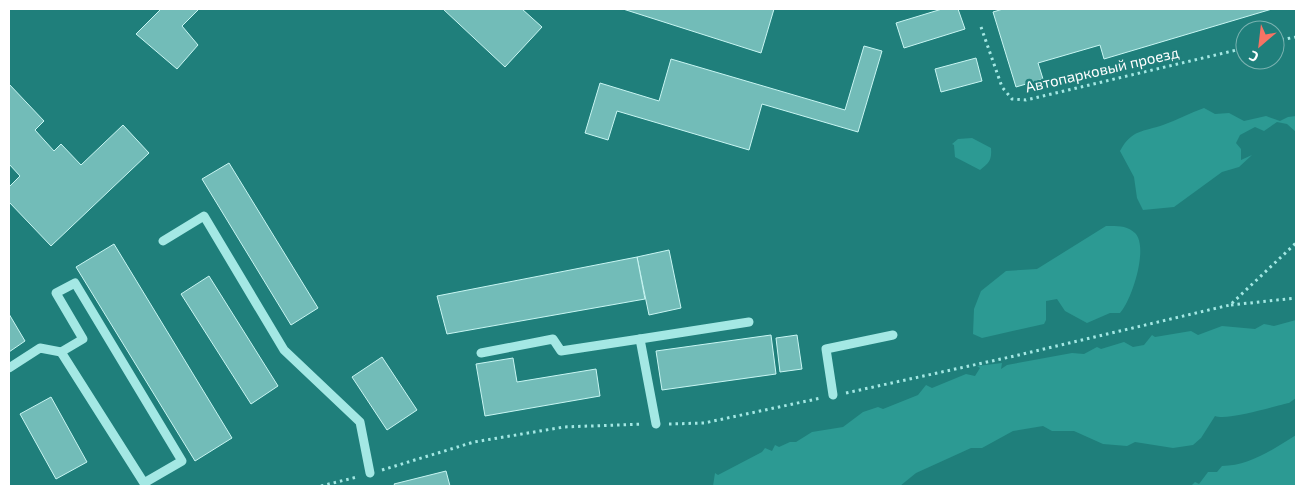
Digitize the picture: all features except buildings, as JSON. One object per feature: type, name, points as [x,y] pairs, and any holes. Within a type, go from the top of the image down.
[{"type":"lane","points":[[162,241],[204,216],[284,350],[360,422],[370,473]]},
{"type":"lane","points":[[9,368],[40,348],[61,352],[83,339],[56,293],[74,283],[182,461],[145,485],[61,352]]},
{"type":"lane","points":[[481,352],[553,339],[561,351],[749,322]]},
{"type":"lane","points":[[833,395],[826,349],[893,336]]},
{"type":"lane","points":[[640,339],[656,424]]},
{"type":"path","name":"Автопарковый проезд","points":[[981,28],[1002,87],[1012,99],[1026,100],[1235,50]]},
{"type":"path","points":[[1230,305],[1296,298]]},
{"type":"green space","points":[[1204,108],[1215,114],[1229,113],[1244,121],[1266,116],[1280,121],[1296,116],[1296,132],[1287,124],[1277,122],[1264,131],[1255,127],[1240,135],[1236,143],[1241,149],[1241,160],[1252,155],[1239,167],[1222,172],[1174,207],[1143,210],[1137,198],[1134,177],[1120,151],[1124,144],[1138,132],[1163,125]]},
{"type":"green space","points":[[972,138],[991,148],[989,161],[980,170],[955,157],[954,145],[952,144],[958,139]]},
{"type":"green space","points":[[1106,226],[1132,230],[1139,240],[1140,261],[1134,286],[1120,313],[1110,313],[1087,323],[1065,311],[1057,299],[1046,301],[1046,320],[1044,324],[982,338],[973,334],[974,309],[981,291],[1006,271],[1037,269]]},
{"type":"green space","points":[[1296,320],[1296,398],[1289,403],[1251,413],[1230,417],[1215,416],[1201,438],[1193,445],[1173,448],[1135,442],[1127,446],[1103,444],[1074,431],[1052,431],[1043,426],[1013,431],[982,448],[971,448],[916,473],[900,486],[713,486],[715,473],[718,475],[762,452],[765,448],[772,451],[775,445],[779,447],[790,442],[796,442],[812,432],[843,427],[863,412],[878,407],[883,409],[918,395],[926,385],[932,388],[966,374],[975,376],[980,368],[977,366],[1002,363],[1001,369],[1007,365],[1072,353],[1084,354],[1097,347],[1101,349],[1124,342],[1133,347],[1144,345],[1152,335],[1155,337],[1191,331],[1198,335],[1222,326],[1255,329],[1264,324],[1274,326]]},
{"type":"green space","points":[[1296,435],[1296,486],[1191,486],[1195,482],[1199,484],[1208,472],[1217,472],[1222,466],[1251,460]]}]
